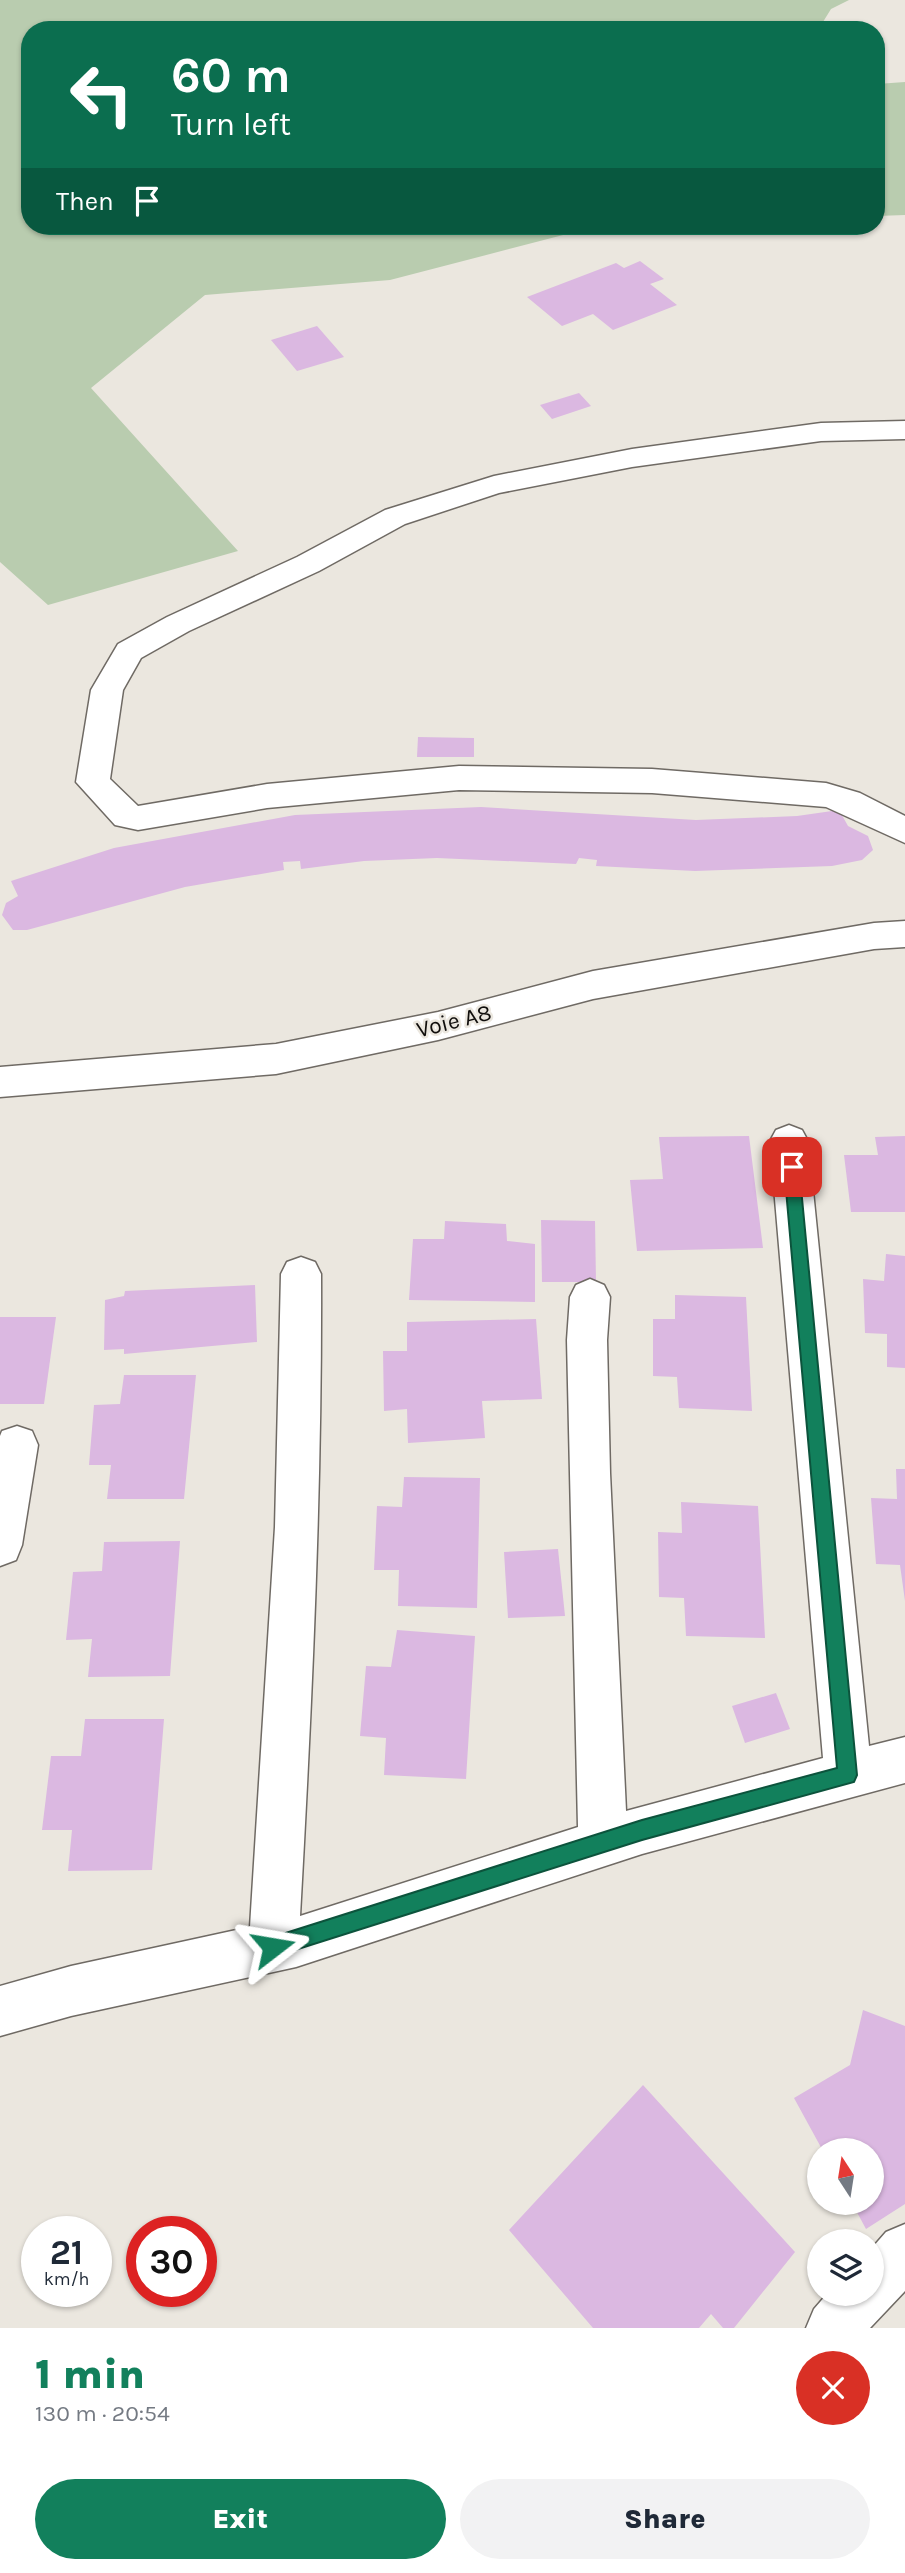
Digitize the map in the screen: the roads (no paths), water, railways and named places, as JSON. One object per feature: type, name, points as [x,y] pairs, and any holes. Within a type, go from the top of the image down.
[{"type":"street","points":[[905,430],[821,432],[632,458],[494,485],[395,517],[308,564],[178,624],[129,651],[107,690],[93,782],[127,816],[138,818],[267,796],[459,778],[652,780],[826,796],[848,801],[905,831]]},
{"type":"street","name":"Voie A8","points":[[0,1082],[276,1059],[438,1026],[593,985],[874,936],[905,934]]},
{"type":"street","points":[[789,1141],[848,1775]]},
{"type":"street","points":[[273,1947],[288,1726],[303,1418],[301,1274]]},
{"type":"street","points":[[590,1297],[587,1340],[589,1473],[603,1844]]},
{"type":"street","points":[[0,1545],[17,1445]]},
{"type":"street","points":[[0,2011],[71,1991],[273,1947],[642,1830],[905,1760]]},
{"type":"street","points":[[884,2274],[905,2251]]},
{"type":"street","points":[[833,2328],[854,2306]]}]
